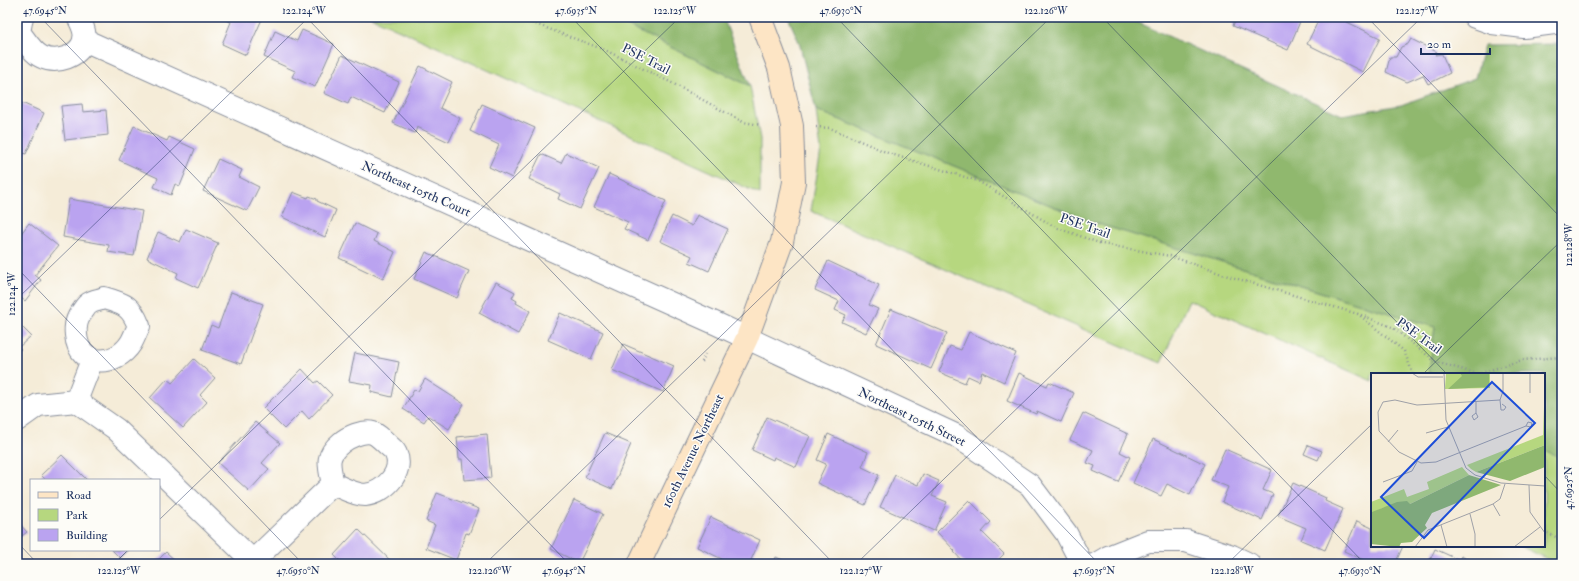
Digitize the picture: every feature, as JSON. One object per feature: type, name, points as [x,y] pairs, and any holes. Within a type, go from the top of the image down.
[{"type":"street","points":[[22,17],[19,32],[27,43],[41,57],[55,61],[69,56],[78,50],[84,40],[83,26],[78,17]]},
{"type":"street","name":"160th Avenue Northeast","points":[[639,564],[747,338],[782,242],[794,182],[792,126],[779,68],[760,17]]},
{"type":"street","points":[[1475,17],[1492,24],[1524,27],[1562,22]]},
{"type":"street","name":"Northeast 105th Court","points":[[84,40],[747,338]]},
{"type":"street","name":"Northeast 105th Street","points":[[747,338],[955,435],[1030,485],[1066,533],[1082,564]]},
{"type":"street","points":[[76,401],[92,360]]},
{"type":"street","points":[[17,420],[38,405],[76,401],[116,429],[255,563],[334,484]]},
{"type":"street","points":[[1096,564],[1108,557],[1148,541],[1186,541],[1232,556],[1249,564]]},
{"type":"path","name":"PSE Trail","points":[[517,17],[605,50],[672,83],[743,122],[761,125]]},
{"type":"path","name":"PSE Trail","points":[[816,127],[830,128],[888,153],[978,181],[1055,227],[1102,244],[1170,256],[1228,276],[1358,314],[1392,327],[1436,362],[1474,373]]},
{"type":"path","name":"PSE Trail","points":[[1358,314],[1404,351],[1413,373]]},
{"type":"path","points":[[702,362],[705,354]]},
{"type":"path","name":"PSE Trail","points":[[1481,373],[1522,360],[1562,357]]},
{"type":"path","points":[[1545,532],[1562,540]]},
{"type":"green space","points":[[371,17],[609,17],[750,86],[760,139],[760,194]]},
{"type":"green space","points":[[609,17],[723,17],[750,86]]},
{"type":"green space","points":[[788,17],[1126,17],[1342,115],[1401,105],[1475,78],[1484,45],[1562,44],[1562,458],[1545,450],[1545,373],[1430,373],[1429,372],[1435,327],[1092,222],[816,110],[799,42]]},
{"type":"green space","points":[[816,110],[1092,222],[1435,327],[1429,372],[1430,373],[1371,373],[1371,381],[1189,300],[1161,363],[811,211],[821,150]]},
{"type":"green space","points":[[1545,450],[1562,458],[1562,564],[1558,564],[1522,547],[1545,547]]},
{"type":"building","points":[[220,17],[263,17],[246,55],[222,44],[231,22]]},
{"type":"building","points":[[1236,17],[1302,17],[1288,50],[1233,26]]},
{"type":"building","points":[[1320,17],[1349,17],[1347,22],[1380,38],[1363,72],[1307,44]]},
{"type":"building","points":[[302,30],[334,44],[315,87],[292,77],[295,71],[264,57],[275,31],[297,41]]},
{"type":"building","points":[[1411,39],[1437,52],[1435,55],[1442,54],[1450,73],[1428,84],[1423,75],[1407,82],[1386,72],[1390,57],[1396,57],[1401,47],[1408,44]]},
{"type":"building","points":[[342,55],[399,82],[385,113],[351,97],[348,104],[324,93]]},
{"type":"building","points":[[420,66],[452,82],[440,108],[460,118],[449,142],[417,127],[415,133],[393,123]]},
{"type":"building","points":[[22,103],[44,113],[26,154],[17,151],[17,108],[20,109]]},
{"type":"building","points":[[82,104],[83,112],[106,110],[108,135],[65,140],[61,106]]},
{"type":"building","points":[[482,104],[535,128],[512,178],[489,167],[499,145],[470,131]]},
{"type":"building","points":[[134,126],[167,141],[169,137],[195,149],[180,186],[175,184],[171,195],[154,187],[158,178],[119,160]]},
{"type":"building","points":[[566,153],[599,168],[580,209],[558,199],[560,194],[529,179],[541,154],[561,163]]},
{"type":"building","points":[[218,159],[242,170],[239,177],[259,187],[247,211],[203,191]]},
{"type":"building","points":[[609,174],[666,201],[648,240],[624,229],[628,222],[594,207]]},
{"type":"building","points":[[293,192],[308,198],[309,196],[317,199],[317,201],[336,210],[325,237],[282,217]]},
{"type":"building","points":[[69,199],[142,211],[134,256],[108,252],[109,245],[63,237]]},
{"type":"building","points":[[697,215],[728,229],[709,271],[689,262],[692,256],[660,241],[672,216],[692,226]]},
{"type":"building","points":[[29,223],[58,246],[35,275],[41,280],[25,301],[17,295],[17,239]]},
{"type":"building","points":[[355,223],[377,234],[374,241],[395,252],[383,279],[339,258]]},
{"type":"building","points":[[186,229],[218,243],[198,288],[176,278],[178,273],[147,258],[158,232],[180,242]]},
{"type":"building","points":[[426,252],[469,271],[457,298],[414,279]]},
{"type":"building","points":[[828,261],[879,285],[869,305],[878,309],[866,333],[842,322],[846,315],[835,310],[839,301],[815,290]]},
{"type":"building","points":[[496,282],[515,292],[512,298],[517,301],[516,303],[530,311],[518,334],[479,313]]},
{"type":"building","points":[[231,292],[263,304],[241,364],[202,350],[211,325],[218,328]]},
{"type":"building","points":[[891,309],[947,333],[931,369],[876,344]]},
{"type":"building","points":[[560,313],[603,332],[591,359],[548,340]]},
{"type":"building","points":[[17,322],[31,336],[19,347],[21,349],[17,353]]},
{"type":"building","points":[[969,332],[1016,353],[1004,382],[982,372],[979,381],[968,376],[965,383],[939,372],[950,346],[961,350]]},
{"type":"building","points":[[623,344],[674,366],[663,392],[612,370]]},
{"type":"building","points":[[355,353],[399,362],[392,397],[371,392],[372,385],[349,381]]},
{"type":"building","points":[[194,359],[215,378],[200,395],[207,402],[183,428],[150,398],[167,379],[172,383]]},
{"type":"building","points":[[302,369],[315,383],[318,381],[332,395],[309,419],[302,411],[284,429],[263,408]]},
{"type":"building","points":[[1019,373],[1047,386],[1049,382],[1074,393],[1061,422],[1037,411],[1036,414],[1007,401]]},
{"type":"building","points":[[425,379],[464,404],[449,429],[428,416],[424,422],[403,409],[414,390],[418,391]]},
{"type":"building","points":[[1083,413],[1128,434],[1120,452],[1130,457],[1118,482],[1093,471],[1095,466],[1087,463],[1093,450],[1070,440]]},
{"type":"building","points":[[767,417],[810,436],[796,467],[774,457],[773,460],[752,450]]},
{"type":"building","points":[[255,422],[280,443],[262,463],[269,469],[249,491],[218,463]]},
{"type":"building","points":[[605,433],[631,444],[612,489],[585,477]]},
{"type":"building","points":[[487,434],[491,478],[464,480],[462,459],[459,459],[457,437]]},
{"type":"building","points":[[828,434],[868,452],[862,467],[879,475],[865,505],[817,483],[826,464],[817,460]]},
{"type":"building","points":[[1153,439],[1205,464],[1190,495],[1167,484],[1161,496],[1133,483]]},
{"type":"building","points":[[1308,445],[1322,451],[1318,460],[1304,454]]},
{"type":"building","points":[[1225,449],[1272,470],[1263,490],[1273,494],[1262,520],[1222,502],[1228,487],[1211,480]]},
{"type":"building","points":[[62,455],[86,479],[45,479],[41,475]]},
{"type":"building","points":[[923,474],[939,481],[932,496],[947,502],[934,531],[880,507],[895,475],[918,485]]},
{"type":"building","points":[[1293,483],[1326,498],[1325,501],[1343,509],[1325,550],[1301,540],[1306,528],[1278,516]]},
{"type":"building","points":[[437,493],[479,509],[469,534],[466,533],[456,560],[426,548],[435,525],[426,521]]},
{"type":"building","points":[[574,500],[603,514],[579,563],[551,549]]},
{"type":"building","points":[[969,500],[991,522],[982,532],[1004,554],[994,564],[965,564],[937,532]]},
{"type":"building","points":[[711,517],[760,540],[751,560],[761,564],[720,564],[722,559],[697,547]]},
{"type":"building","points":[[17,521],[27,532],[17,540]]},
{"type":"building","points":[[1357,521],[1371,528],[1371,547],[1403,547],[1395,564],[1364,564],[1366,561],[1344,551]]},
{"type":"building","points":[[358,529],[394,564],[343,564],[334,555]]},
{"type":"building","points":[[1435,549],[1459,560],[1461,556],[1478,564],[1428,564]]},
{"type":"building","points":[[113,551],[128,551],[120,558]]},
{"type":"building","points":[[166,552],[179,564],[154,564]]},
{"type":"building","points":[[776,557],[792,564],[773,564]]}]
